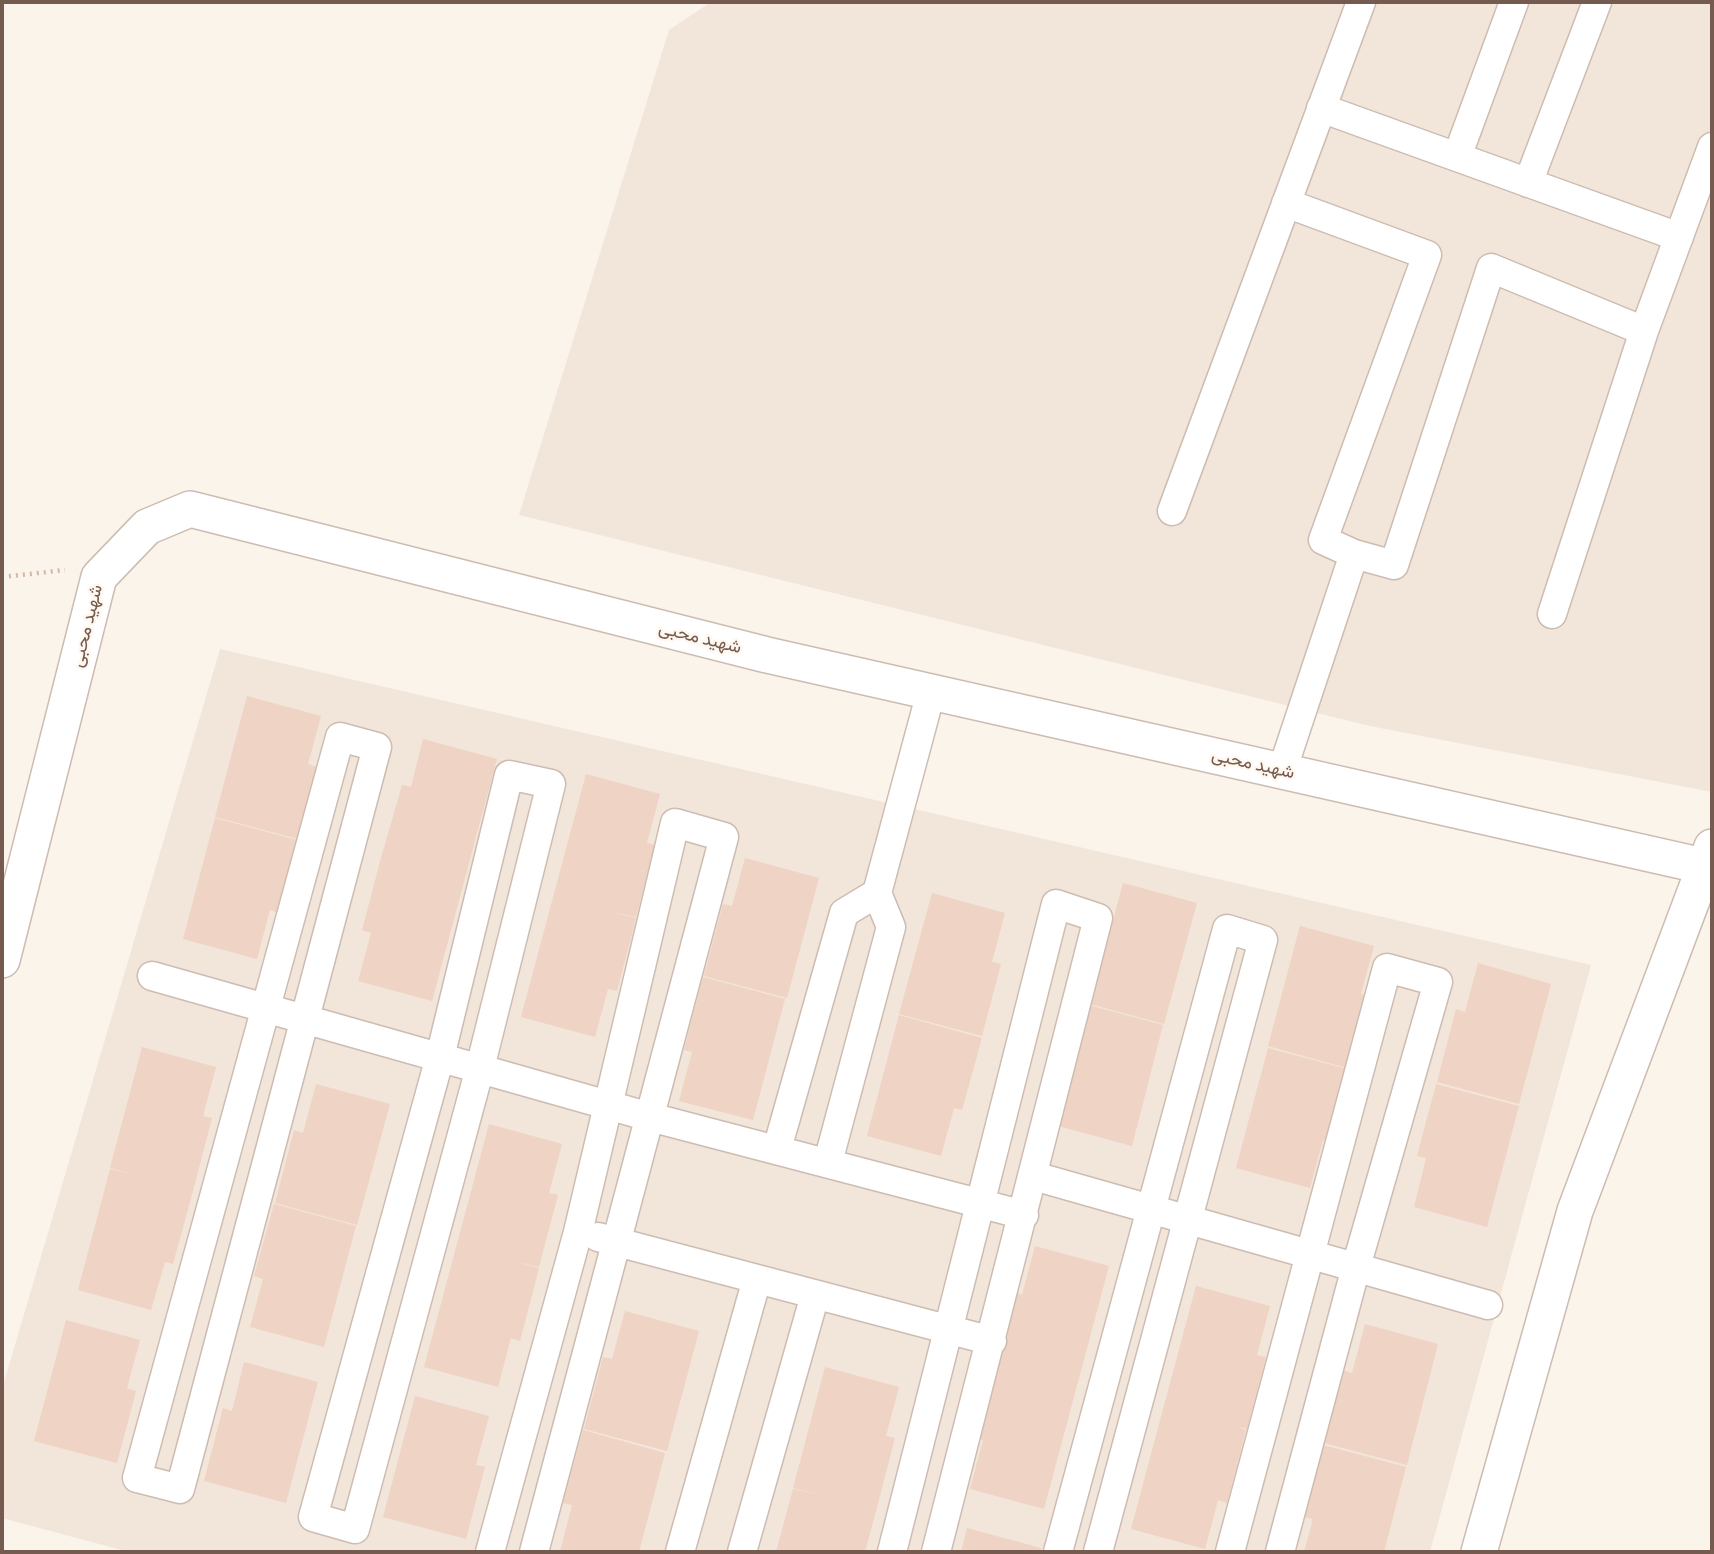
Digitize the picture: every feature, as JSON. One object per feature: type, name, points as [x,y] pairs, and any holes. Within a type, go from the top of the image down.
[{"type":"street","points":[[1171,511],[1361,2]]},
{"type":"street","points":[[1457,157],[1514,2]]},
{"type":"street","points":[[1528,183],[1597,2]]},
{"type":"street","points":[[1321,108],[1679,237]]},
{"type":"street","points":[[1552,614],[1644,331],[1712,147]]},
{"type":"street","points":[[1286,203],[1427,255],[1323,540],[1354,554],[1394,565],[1491,268],[1644,331]]},
{"type":"street","name":"شهید محبی","points":[[2,960],[99,577],[147,527],[190,509],[766,655],[1282,771],[1710,860]]},
{"type":"street","points":[[1282,771],[1354,554]]},
{"type":"street","points":[[828,1162],[891,927],[877,893],[930,692]]},
{"type":"street","points":[[340,737],[377,747],[180,1489],[137,1478],[268,1009],[340,737]]},
{"type":"street","points":[[509,775],[551,784],[480,1068],[355,1529],[313,1517],[440,1056],[509,775]]},
{"type":"street","points":[[490,1552],[578,1232],[675,823],[724,837],[534,1552]]},
{"type":"street","points":[[1479,1552],[1574,1211],[1710,860]]},
{"type":"street","points":[[777,1149],[844,913],[877,893]]},
{"type":"street","points":[[892,1552],[1056,904],[1098,918],[936,1552]]},
{"type":"street","points":[[1058,1552],[1227,929],[1263,940],[1098,1552]]},
{"type":"street","points":[[1230,1552],[1387,968],[1438,982],[1356,1267],[1280,1552]]},
{"type":"street","points":[[152,976],[650,1117],[1024,1215]]},
{"type":"street","points":[[1034,1176],[1488,1305]]},
{"type":"street","points":[[578,1232],[992,1341]]},
{"type":"street","points":[[680,1552],[757,1279]]},
{"type":"street","points":[[742,1552],[815,1295]]},
{"type":"path","points":[[2,577],[111,564]]},
{"type":"shaded area","points":[[711,2],[1712,2],[1712,792],[1370,726],[519,515],[669,30]]},
{"type":"shaded area","points":[[220,649],[1591,965],[1430,1552],[129,1552],[2,1518],[2,1389]]},
{"type":"building","points":[[247,696],[321,716],[308,764],[317,767],[298,839],[215,817]]},
{"type":"building","points":[[423,739],[497,759],[432,1001],[358,981],[371,933],[362,930],[381,858],[402,785],[411,787]]},
{"type":"building","points":[[586,774],[660,794],[647,843],[655,845],[636,917],[609,911],[636,918],[617,991],[608,989],[595,1037],[521,1017]]},
{"type":"building","points":[[215,818],[297,840],[279,913],[270,910],[257,959],[183,939]]},
{"type":"building","points":[[745,858],[819,878],[787,998],[704,976],[723,904],[732,906]]},
{"type":"building","points":[[1123,883],[1197,903],[1164,1024],[1082,1002],[1101,929],[1110,932]]},
{"type":"building","points":[[932,893],[1005,913],[992,962],[1001,964],[982,1036],[899,1014]]},
{"type":"building","points":[[1300,926],[1374,946],[1361,994],[1370,996],[1350,1069],[1268,1046]]},
{"type":"building","points":[[1478,963],[1551,984],[1519,1104],[1437,1082],[1456,1009],[1465,1012]]},
{"type":"building","points":[[703,977],[785,999],[753,1120],[679,1101],[692,1052],[684,1050]]},
{"type":"building","points":[[1081,1003],[1163,1025],[1132,1146],[1058,1126]]},
{"type":"building","points":[[899,1015],[982,1038],[962,1110],[954,1108],[941,1156],[867,1136]]},
{"type":"building","points":[[142,1047],[216,1067],[203,1116],[212,1118],[193,1191],[173,1264],[165,1262],[151,1310],[78,1290],[110,1169],[136,1175],[110,1168]]},
{"type":"building","points":[[1268,1048],[1351,1070],[1331,1142],[1323,1140],[1310,1188],[1236,1168]]},
{"type":"building","points":[[316,1084],[390,1104],[357,1225],[275,1203],[294,1130],[303,1133]]},
{"type":"building","points":[[1436,1084],[1519,1106],[1487,1227],[1414,1207],[1426,1158],[1417,1156]]},
{"type":"building","points":[[489,1124],[562,1144],[549,1193],[558,1195],[539,1267],[512,1261],[539,1268],[520,1341],[511,1338],[498,1387],[424,1367]]},
{"type":"building","points":[[274,1204],[356,1226],[324,1347],[250,1327],[263,1279],[254,1276]]},
{"type":"building","points":[[1035,1246],[1109,1266],[1044,1509],[970,1489],[983,1440],[975,1438],[994,1366],[1005,1368],[995,1365],[1014,1292],[1022,1295]]},
{"type":"building","points":[[1196,1286],[1270,1306],[1257,1355],[1266,1357],[1247,1429],[1236,1426],[1246,1430],[1227,1503],[1218,1500],[1205,1549],[1131,1529]]},
{"type":"building","points":[[625,1311],[699,1331],[667,1451],[584,1429],[603,1357],[612,1359]]},
{"type":"building","points":[[66,1320],[140,1340],[127,1388],[136,1391],[117,1463],[34,1441]]},
{"type":"building","points":[[1365,1324],[1438,1344],[1407,1465],[1324,1443],[1343,1370],[1352,1373]]},
{"type":"building","points":[[244,1362],[318,1382],[286,1503],[204,1481],[223,1408],[232,1411]]},
{"type":"building","points":[[825,1367],[899,1387],[886,1436],[895,1438],[876,1511],[865,1552],[776,1552],[793,1489],[820,1495],[793,1488]]},
{"type":"building","points":[[415,1396],[489,1416],[476,1465],[485,1467],[466,1539],[383,1517]]},
{"type":"building","points":[[583,1430],[665,1453],[639,1552],[560,1552],[572,1505],[563,1503]]},
{"type":"building","points":[[1323,1445],[1406,1467],[1384,1552],[1304,1552],[1313,1519],[1304,1517]]},
{"type":"building","points":[[967,1528],[1041,1548],[1040,1552],[961,1552]]}]
